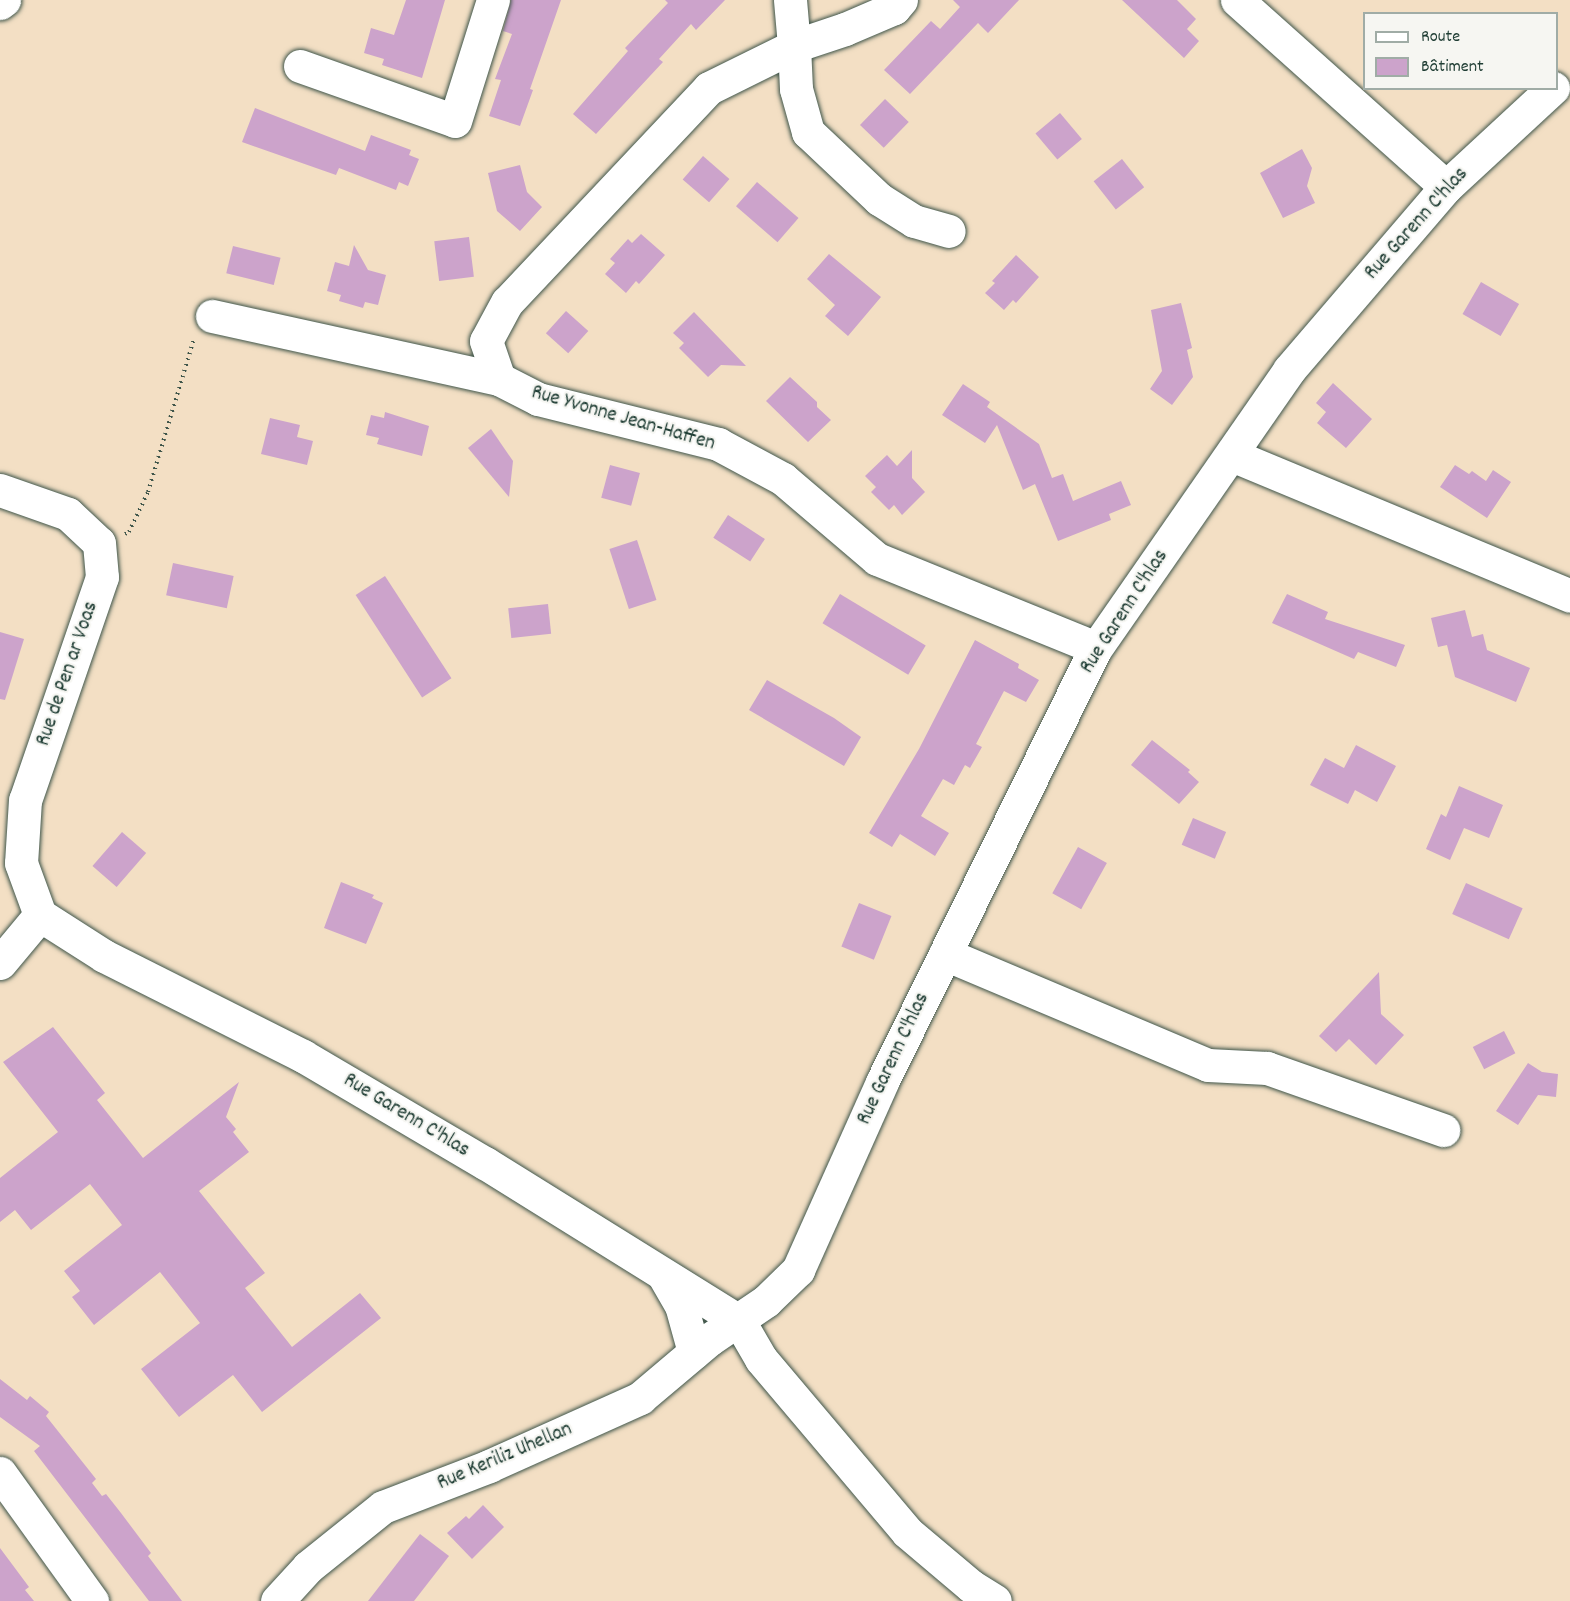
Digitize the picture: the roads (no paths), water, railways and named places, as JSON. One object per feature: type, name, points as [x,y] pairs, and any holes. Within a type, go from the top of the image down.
[{"type":"street","points":[[0,3],[3,0]]},
{"type":"street","points":[[300,66],[455,121],[493,0]]},
{"type":"street","points":[[790,0],[796,89],[808,132],[879,199],[914,221],[949,231]]},
{"type":"street","points":[[499,379],[486,341],[507,302],[709,88],[794,46],[845,29],[894,8],[901,0]]},
{"type":"street","points":[[1237,0],[1446,187]]},
{"type":"street","name":"Rue Garenn C'hlas","points":[[1558,84],[1570,74]]},
{"type":"street","name":"Rue Garenn C'hlas","points":[[40,915],[104,956],[313,1062],[485,1163],[739,1321],[766,1301],[798,1270],[882,1082],[1096,648],[1289,370],[1446,187],[1552,90]]},
{"type":"street","name":"Rue Yvonne Jean-Haffen","points":[[212,316],[499,379],[538,399],[718,444],[783,478],[877,559],[1096,648]]},
{"type":"street","points":[[1232,455],[1570,596]]},
{"type":"street","name":"Rue de Pen ar Voas","points":[[0,490],[68,514],[99,543],[102,576],[25,800],[21,862],[40,915]]},
{"type":"street","points":[[0,963],[40,915]]},
{"type":"street","points":[[945,954],[1209,1065],[1268,1068],[1443,1130]]},
{"type":"street","points":[[663,1274],[681,1305],[694,1352]]},
{"type":"street","points":[[739,1321],[760,1359],[907,1532],[971,1586],[995,1601]]},
{"type":"street","name":"Rue Keriliz Uhellan","points":[[277,1601],[308,1567],[383,1507],[489,1466],[640,1398],[710,1339],[739,1321]]},
{"type":"street","points":[[0,1473],[93,1601]]}]
